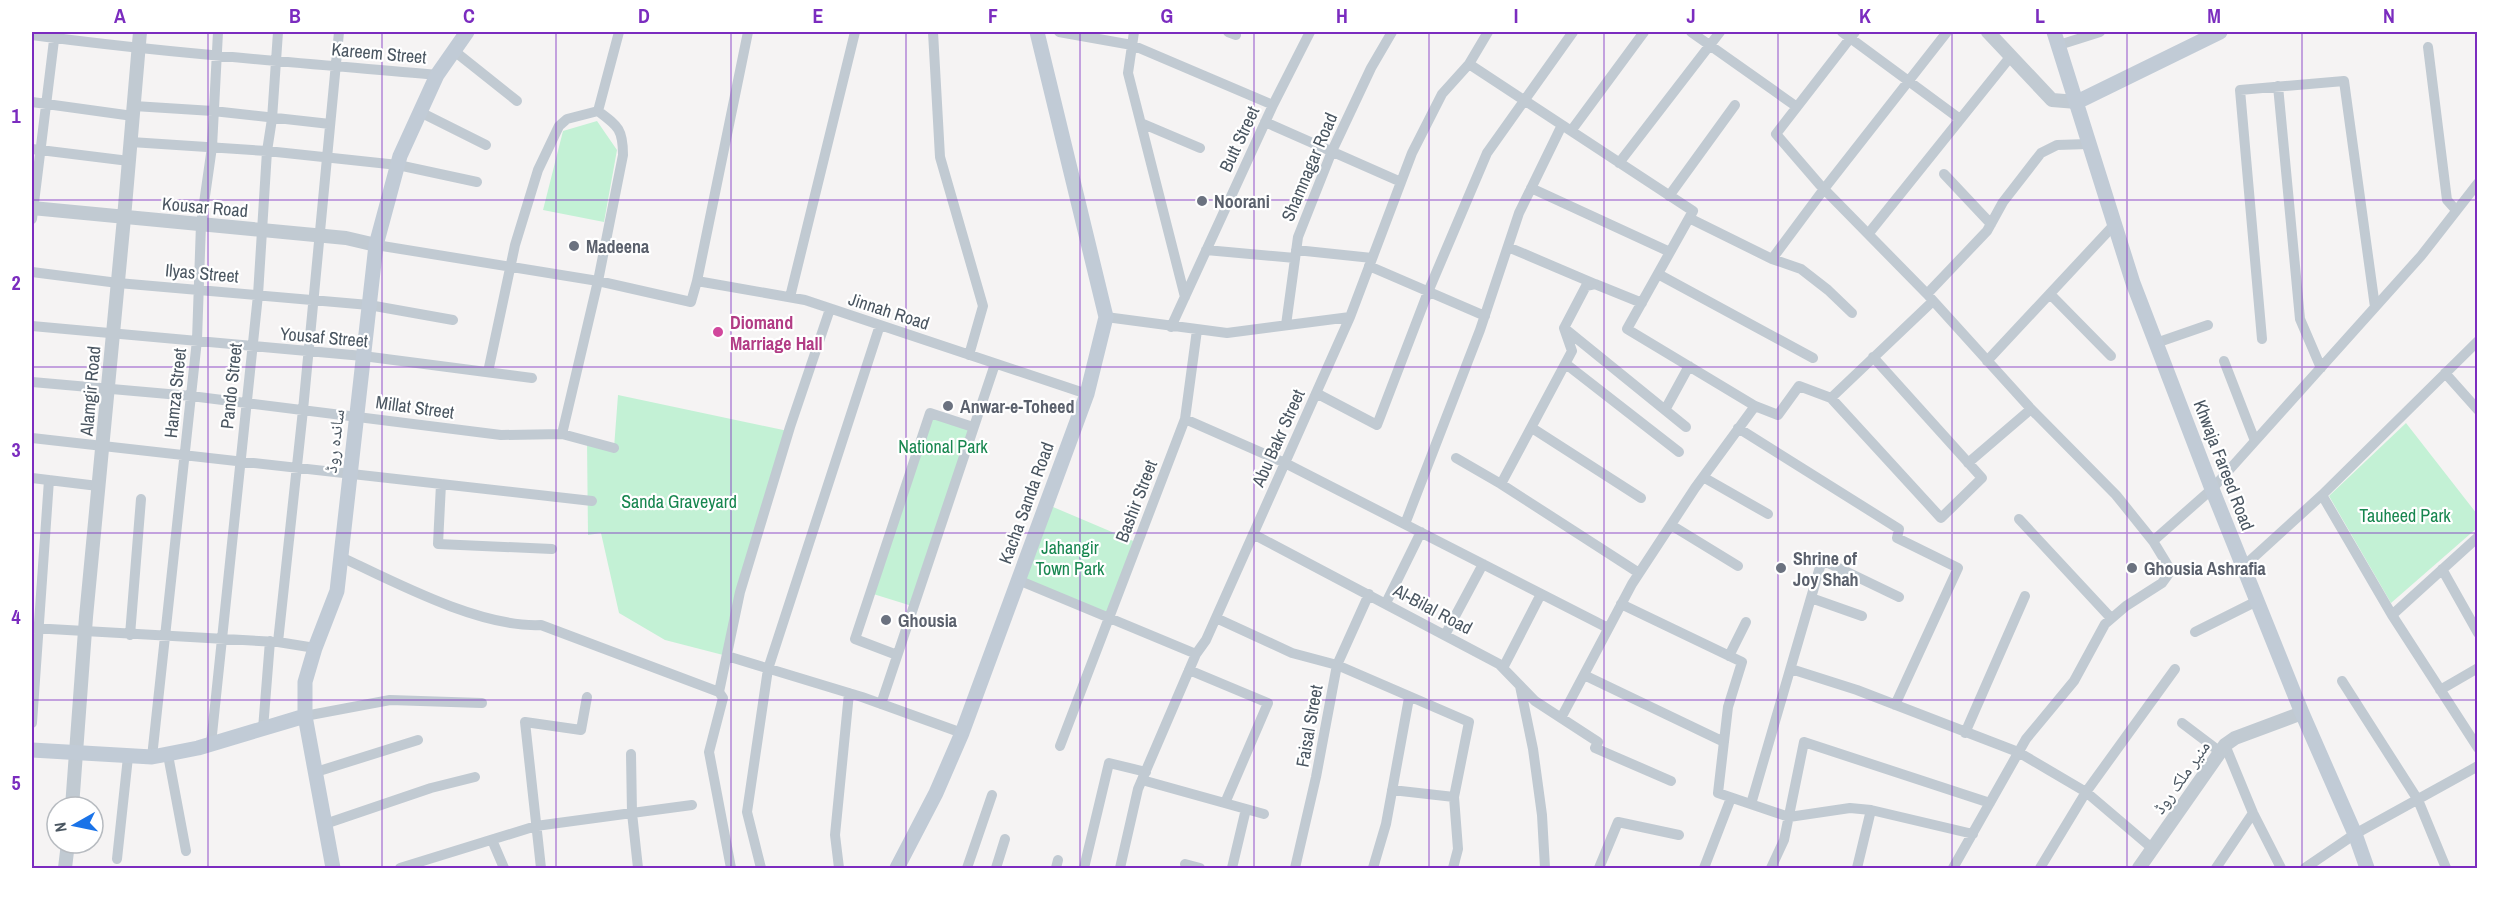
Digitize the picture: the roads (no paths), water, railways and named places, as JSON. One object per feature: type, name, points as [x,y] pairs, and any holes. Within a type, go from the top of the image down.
[{"type":"main road","name":"ساندہ روڈ","points":[[333,868],[305,716],[305,682],[315,648],[338,591],[349,474],[376,245],[398,165],[420,112],[437,75],[467,32]]},
{"type":"main road","name":"Kacha Sanda Road","points":[[897,868],[936,793],[962,733],[1087,394],[1106,317],[1037,32]]},
{"type":"main road","points":[[2077,102],[2220,32]]},
{"type":"main road","name":"Khwaja Fareed Road","points":[[2057,38],[2114,225],[2156,343],[2243,567],[2302,713],[2355,834],[2367,868]]},
{"type":"main road","points":[[32,750],[128,758],[160,756],[212,744],[305,716]]},
{"type":"street","name":"Alamgir Road","points":[[73,795],[85,632],[140,32]]},
{"type":"street","name":"Hamza Street","points":[[186,851],[160,756],[165,635],[197,340],[201,289],[201,224],[212,147],[218,32]]},
{"type":"street","name":"Pando Street","points":[[212,744],[245,404],[258,295],[267,151],[272,119],[278,32]]},
{"type":"street","points":[[263,729],[303,410],[339,32]]},
{"type":"street","points":[[598,111],[619,32]]},
{"type":"street","points":[[376,245],[598,281],[691,302],[748,32]]},
{"type":"street","points":[[790,297],[855,32]]},
{"type":"street","points":[[933,32],[940,157],[983,306],[969,355]]},
{"type":"street","points":[[1059,32],[1132,45],[1273,105]]},
{"type":"street","points":[[1134,32],[1128,73],[1185,297]]},
{"type":"street","name":"Butt Street","points":[[1171,327],[1273,105],[1310,32]]},
{"type":"street","name":"Shamnagar Road","points":[[1286,325],[1298,237],[1332,151],[1371,68],[1392,32]]},
{"type":"street","name":"Abu Bakr Street","points":[[1120,868],[1144,776],[1196,654],[1206,640],[1350,317],[1412,153],[1442,94],[1469,64],[1488,32]]},
{"type":"street","points":[[1316,393],[1377,425],[1428,292],[1488,153],[1573,32]]},
{"type":"street","points":[[1405,524],[1485,316],[1519,213],[1531,188],[1567,128],[1644,32]]},
{"type":"street","points":[[1691,32],[1797,107]]},
{"type":"street","points":[[1619,163],[1720,32]]},
{"type":"street","points":[[1772,259],[1947,32]]},
{"type":"street","points":[[1988,32],[2052,100],[2077,102]]},
{"type":"street","points":[[2057,38],[2100,32]]},
{"type":"street","points":[[1953,868],[2026,739],[2074,681],[2110,617],[2162,583],[2170,572],[2153,541],[2116,495],[2031,409],[1930,297],[1824,189],[1776,134],[1849,34],[1960,119]]},
{"type":"street","name":"Kareem Street","points":[[32,35],[54,35],[138,49],[217,54],[437,75]]},
{"type":"street","points":[[32,212],[36,149],[45,104],[54,35]]},
{"type":"street","points":[[2428,46],[2447,200],[2455,209]]},
{"type":"street","points":[[453,50],[516,101]]},
{"type":"street","points":[[1869,233],[2011,56]]},
{"type":"street","points":[[1469,64],[1693,211],[1627,329],[1755,406],[1778,415],[1799,386],[1831,398],[1941,518],[1982,478],[1873,357]]},
{"type":"street","points":[[2262,339],[2240,90],[2344,81],[2375,307]]},
{"type":"street","points":[[2278,86],[2300,319],[2321,368]]},
{"type":"street","points":[[32,102],[133,111],[213,111],[330,124]]},
{"type":"street","points":[[1669,196],[1735,105]]},
{"type":"street","points":[[488,372],[509,268],[538,170],[559,126],[567,119],[598,111]]},
{"type":"street","points":[[562,435],[598,281],[623,155],[623,138],[618,126],[598,111]]},
{"type":"street","points":[[420,112],[486,145]]},
{"type":"street","points":[[1266,122],[1401,182]]},
{"type":"street","points":[[1141,123],[1200,148]]},
{"type":"street","points":[[131,142],[267,151],[398,165],[477,182]]},
{"type":"street","points":[[1831,398],[1930,297],[1987,231],[2003,202],[2041,153],[2056,145],[2088,144]]},
{"type":"street","points":[[36,149],[129,161]]},
{"type":"street","points":[[1944,174],[1991,224]]},
{"type":"street","points":[[2153,541],[2212,489],[2421,256],[2455,209],[2478,183]]},
{"type":"street","points":[[1531,188],[1670,252]]},
{"type":"street","name":"Kousar Road","points":[[32,212],[201,224],[346,238],[376,245]]},
{"type":"street","points":[[1689,218],[1772,259],[1801,268],[1852,313]]},
{"type":"street","points":[[1988,361],[2114,225]]},
{"type":"street","points":[[1508,247],[1642,303]]},
{"type":"street","points":[[1206,250],[1296,254],[1370,262],[1428,292],[1485,316]]},
{"type":"street","name":"Ilyas Street","points":[[32,273],[118,283],[369,305],[453,320]]},
{"type":"street","points":[[1658,274],[1813,358]]},
{"type":"street","name":"Jinnah Road","points":[[697,281],[790,297],[1087,394]]},
{"type":"street","points":[[1502,484],[1572,351],[1564,328],[1586,286],[1594,284]]},
{"type":"street","points":[[2050,294],[2111,356]]},
{"type":"street","points":[[719,692],[747,571],[790,427],[830,309]]},
{"type":"street","points":[[1106,317],[1227,333],[1350,317]]},
{"type":"street","points":[[761,868],[747,812],[768,669],[880,325]]},
{"type":"street","points":[[2156,343],[2208,325]]},
{"type":"street","name":"Yousaf Street","points":[[32,326],[363,356],[532,378]]},
{"type":"street","points":[[1564,328],[1686,427]]},
{"type":"street","name":"Bashir Street","points":[[1060,746],[1107,617],[1135,552],[1185,419],[1197,330]]},
{"type":"street","points":[[2243,567],[2322,495],[2478,342]]},
{"type":"street","points":[[2224,361],[2255,441]]},
{"type":"street","points":[[880,704],[995,364]]},
{"type":"street","points":[[1566,364],[1679,452]]},
{"type":"street","points":[[1665,410],[1689,366]]},
{"type":"street","points":[[2445,373],[2478,410]]},
{"type":"street","name":"Millat Street","points":[[32,382],[191,396],[501,435],[562,435],[614,448]]},
{"type":"street","points":[[1561,718],[1639,573],[1703,477],[1755,406]]},
{"type":"street","points":[[1968,463],[2031,409]]},
{"type":"street","points":[[897,655],[855,639],[930,413],[973,427]]},
{"type":"street","points":[[1185,419],[1285,463],[1608,628]]},
{"type":"street","points":[[1532,428],[1641,498]]},
{"type":"street","points":[[1738,428],[1899,529],[1897,538],[1958,568],[1895,705]]},
{"type":"street","points":[[32,438],[592,501]]},
{"type":"street","points":[[1456,458],[1502,484],[1639,573]]},
{"type":"street","points":[[1703,477],[1768,514]]},
{"type":"street","points":[[32,478],[98,486]]},
{"type":"street","points":[[32,723],[35,628],[49,480]]},
{"type":"street","points":[[441,484],[438,544],[552,549]]},
{"type":"street","points":[[2322,495],[2392,615],[2478,748]]},
{"type":"street","points":[[130,635],[141,499]]},
{"type":"street","points":[[2019,519],[2110,617]]},
{"type":"street","points":[[1671,525],[1738,566]]},
{"type":"street","points":[[1386,603],[1421,532]]},
{"type":"street","name":"Al-Bilal Road","points":[[1253,534],[1445,634],[1503,668],[1535,701],[1598,742],[1595,747],[1671,781]]},
{"type":"street","points":[[2392,615],[2478,537]]},
{"type":"street","points":[[341,557],[408,588],[487,618],[523,626],[542,625],[719,692],[723,698],[709,752],[731,868]]},
{"type":"street","points":[[1751,804],[1822,560],[1899,597]]},
{"type":"street","points":[[1445,634],[1483,564]]},
{"type":"street","points":[[2442,569],[2478,633]]},
{"type":"street","points":[[1018,580],[1196,654]]},
{"type":"street","name":"Faisal Street","points":[[1295,868],[1316,777],[1336,665],[1369,594]]},
{"type":"street","points":[[1503,668],[1541,594]]},
{"type":"street","points":[[1965,733],[2025,596]]},
{"type":"street","points":[[1811,598],[1862,616]]},
{"type":"street","points":[[2195,632],[2257,601]]},
{"type":"street","points":[[1621,604],[1742,662],[1728,706],[1718,793],[1789,817],[1850,808],[1871,810],[1973,834]]},
{"type":"street","points":[[1216,618],[1292,653],[1336,665],[1469,722],[1454,797],[1458,849],[1454,868]]},
{"type":"street","points":[[1729,656],[1746,622]]},
{"type":"street","points":[[35,628],[274,642],[315,648]]},
{"type":"street","points":[[727,656],[849,693],[962,733]]},
{"type":"street","points":[[2440,690],[2478,668]]},
{"type":"street","points":[[1791,669],[1857,690],[2019,752],[2086,792],[2153,849]]},
{"type":"street","points":[[2040,868],[2086,792],[2175,669]]},
{"type":"street","points":[[1189,670],[1268,704],[1225,803]]},
{"type":"street","points":[[1584,675],[1724,742]]},
{"type":"street","points":[[2342,681],[2418,800],[2446,868]]},
{"type":"street","points":[[1520,685],[1533,749],[1542,815],[1545,868]]},
{"type":"street","points":[[839,868],[835,836],[849,693]]},
{"type":"street","points":[[541,868],[525,722],[581,730],[587,697]]},
{"type":"street","points":[[1373,868],[1386,824],[1409,698]]},
{"type":"street","points":[[305,716],[390,700],[483,703]]},
{"type":"street","name":"منیر ملک روڈ","points":[[2139,868],[2222,748],[2235,738],[2302,713]]},
{"type":"street","points":[[2182,723],[2222,748],[2282,868]]},
{"type":"street","points":[[316,772],[418,740]]},
{"type":"street","points":[[1771,868],[1784,840],[1804,742],[1990,803]]},
{"type":"street","points":[[632,754],[632,813],[638,868]]},
{"type":"street","points":[[117,859],[128,758]]},
{"type":"street","points":[[1084,868],[1109,763],[1264,814]]},
{"type":"street","points":[[2305,868],[2355,834],[2478,766]]},
{"type":"street","points":[[325,824],[431,788],[475,777]]},
{"type":"street","points":[[1392,790],[1454,797]]},
{"type":"street","points":[[968,868],[992,795]]},
{"type":"street","points":[[1704,868],[1731,798]]},
{"type":"street","points":[[400,868],[421,865],[536,826],[692,805]]},
{"type":"street","points":[[1232,868],[1246,809]]},
{"type":"street","points":[[1857,868],[1871,810]]},
{"type":"street","points":[[2216,868],[2253,813]]},
{"type":"street","points":[[1599,868],[1618,822],[1679,835]]},
{"type":"street","points":[[996,868],[1005,839]]},
{"type":"street","points":[[492,840],[504,868]]},
{"type":"street","points":[[1185,864],[1200,868]]},
{"type":"place","name":"Noorani","points":[[1202,201]]},
{"type":"place","name":"Madeena","points":[[574,246]]},
{"type":"place","name":"Diomand Marriage Hall","points":[[718,332]]},
{"type":"place","name":"Anwar-e-Toheed","points":[[948,406]]},
{"type":"place","name":"Shrine of Joy Shah","points":[[1781,568]]},
{"type":"place","name":"Ghousia Ashrafia","points":[[2132,568]]},
{"type":"place","name":"Ghousia","points":[[886,620]]},
{"type":"park label","name":"National Park","points":[[943,446]]},
{"type":"park label","name":"Sanda Graveyard","points":[[679,501]]},
{"type":"park label","name":"Tauheed Park","points":[[2405,515]]},
{"type":"park label","name":"Jahangir Town Park","points":[[1070,557]]}]
